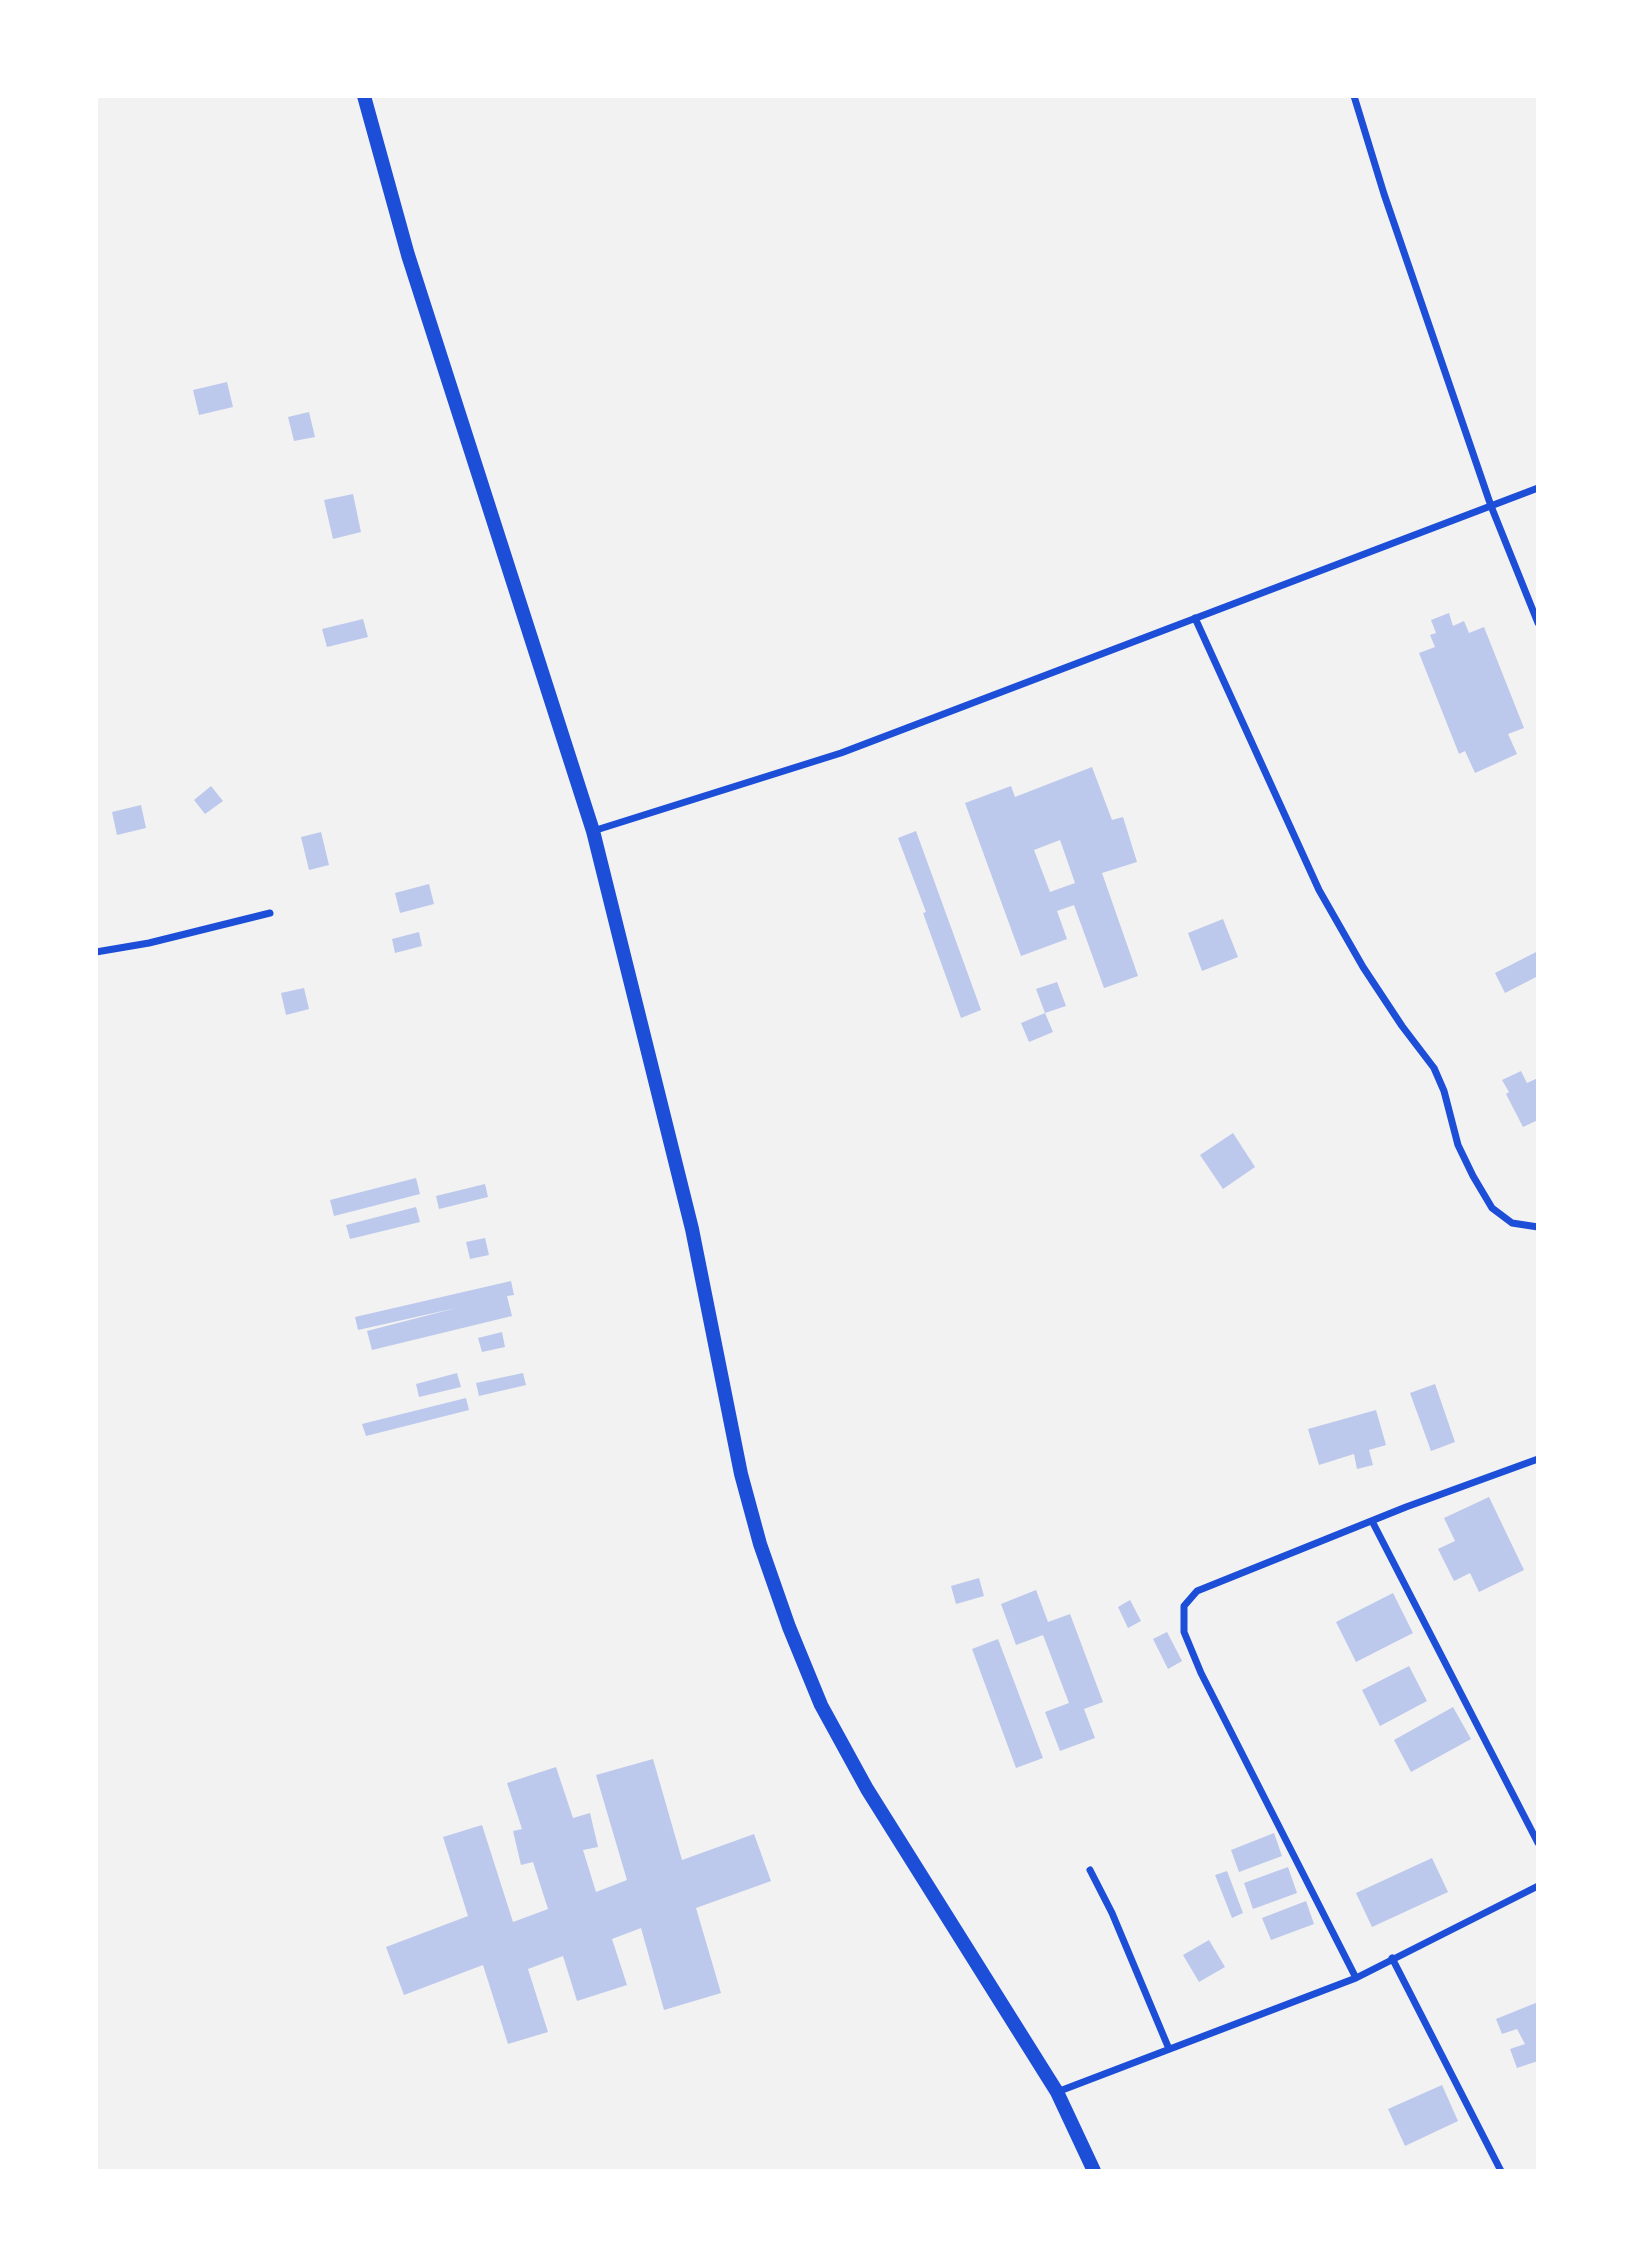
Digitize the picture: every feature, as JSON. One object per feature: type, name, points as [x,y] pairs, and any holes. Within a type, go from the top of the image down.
[{"type":"main road","points":[[364,96],[408,255],[593,831],[692,1228],[741,1474],[760,1544],[789,1627],[821,1705],[867,1789],[1057,2092],[1094,2171]]},
{"type":"street","points":[[1354,96],[1388,206],[1491,506],[1538,623]]},
{"type":"street","points":[[593,831],[841,753],[1538,488]]},
{"type":"street","points":[[1195,618],[1319,890],[1363,967],[1434,1068],[1444,1091],[1458,1145],[1479,1187],[1492,1208],[1512,1223],[1538,1227]]},
{"type":"street","points":[[96,951],[149,943],[270,913]]},
{"type":"street","points":[[1356,1978],[1201,1673],[1184,1632],[1184,1606],[1197,1591],[1372,1521],[1538,1459]]},
{"type":"street","points":[[1372,1521],[1538,1843]]},
{"type":"street","points":[[1090,1870],[1112,1913],[1169,2049]]},
{"type":"street","points":[[1057,2092],[1356,1978],[1538,1886]]},
{"type":"street","points":[[1392,1958],[1501,2171]]},
{"type":"building","points":[[227,382],[233,407],[199,415],[193,390]]},
{"type":"building","points":[[309,412],[315,437],[294,441],[288,417]]},
{"type":"building","points":[[353,494],[361,532],[333,539],[324,500]]},
{"type":"building","points":[[1449,613],[1453,626],[1464,621],[1469,633],[1484,627],[1524,728],[1508,734],[1517,754],[1475,773],[1465,751],[1459,754],[1419,653],[1435,647],[1430,635],[1436,633],[1431,620]]},
{"type":"building","points":[[363,619],[368,637],[327,647],[322,629]]},
{"type":"building","points":[[1092,767],[1112,820],[1123,817],[1137,862],[1102,873],[1138,976],[1104,988],[1074,905],[1057,911],[1067,939],[1021,956],[965,803],[1011,786],[1015,797]],"holes":[[[1060,840],[1075,883],[1050,892],[1034,850]]]},
{"type":"building","points":[[211,786],[223,801],[205,814],[194,800]]},
{"type":"building","points":[[141,805],[146,828],[117,835],[112,812]]},
{"type":"building","points":[[916,831],[981,1010],[961,1018],[898,838]]},
{"type":"building","points":[[321,832],[329,865],[309,870],[301,837]]},
{"type":"building","points":[[429,884],[434,904],[400,913],[395,893]]},
{"type":"building","points":[[1223,919],[1238,957],[1202,971],[1188,933]]},
{"type":"building","points":[[419,932],[422,946],[395,953],[392,939]]},
{"type":"building","points":[[1538,951],[1538,976],[1505,993],[1495,973]]},
{"type":"building","points":[[1057,982],[1066,1006],[1045,1013],[1036,989]]},
{"type":"building","points":[[304,988],[309,1009],[286,1015],[281,993]]},
{"type":"building","points":[[1045,1013],[1053,1032],[1029,1042],[1021,1023]]},
{"type":"building","points":[[1521,1071],[1527,1083],[1538,1078],[1538,1120],[1523,1127],[1502,1080]]},
{"type":"building","points":[[1233,1133],[1255,1167],[1223,1189],[1200,1155]]},
{"type":"building","points":[[416,1178],[420,1194],[334,1216],[330,1200]]},
{"type":"building","points":[[485,1184],[488,1197],[439,1209],[436,1196]]},
{"type":"building","points":[[416,1207],[420,1222],[350,1239],[346,1225]]},
{"type":"building","points":[[485,1238],[489,1255],[470,1259],[466,1242]]},
{"type":"building","points":[[511,1281],[514,1295],[507,1296],[512,1316],[372,1350],[367,1331],[456,1308],[358,1330],[355,1317]]},
{"type":"building","points":[[502,1332],[505,1347],[482,1352],[478,1338]]},
{"type":"building","points":[[457,1373],[461,1387],[419,1397],[416,1384]]},
{"type":"building","points":[[523,1373],[526,1385],[479,1396],[476,1383]]},
{"type":"building","points":[[1435,1384],[1455,1442],[1431,1451],[1410,1393]]},
{"type":"building","points":[[466,1398],[469,1410],[366,1436],[362,1424]]},
{"type":"building","points":[[1376,1410],[1386,1445],[1369,1450],[1373,1465],[1357,1469],[1354,1454],[1319,1465],[1308,1429]]},
{"type":"building","points":[[1489,1497],[1524,1570],[1479,1592],[1470,1573],[1454,1581],[1438,1549],[1455,1541],[1444,1518]]},
{"type":"building","points":[[979,1578],[984,1596],[956,1604],[951,1586]]},
{"type":"building","points":[[1036,1590],[1048,1622],[1070,1614],[1103,1702],[1084,1709],[1095,1738],[1060,1751],[1045,1712],[1069,1703],[1043,1635],[1016,1645],[1001,1604]]},
{"type":"building","points":[[1393,1593],[1413,1633],[1356,1662],[1336,1622]]},
{"type":"building","points":[[1130,1600],[1141,1621],[1128,1628],[1118,1607]]},
{"type":"building","points":[[1167,1632],[1182,1661],[1168,1669],[1153,1639]]},
{"type":"building","points":[[998,1639],[1043,1758],[1016,1768],[972,1649]]},
{"type":"building","points":[[1409,1666],[1427,1701],[1380,1726],[1362,1690]]},
{"type":"building","points":[[1453,1707],[1471,1739],[1411,1772],[1394,1740]]},
{"type":"building","points":[[653,1759],[682,1860],[754,1834],[771,1881],[696,1908],[721,1993],[664,2010],[641,1928],[612,1939],[627,1985],[577,2001],[563,1956],[528,1969],[548,2032],[508,2044],[483,1965],[404,1995],[386,1947],[468,1916],[443,1837],[482,1825],[513,1922],[548,1909],[533,1862],[521,1865],[513,1831],[522,1829],[507,1783],[556,1767],[573,1818],[590,1813],[598,1847],[583,1850],[596,1892],[627,1880],[596,1775]]},
{"type":"building","points":[[1274,1833],[1282,1856],[1239,1872],[1231,1850]]},
{"type":"building","points":[[1432,1858],[1448,1892],[1372,1927],[1356,1893]]},
{"type":"building","points":[[1288,1867],[1297,1893],[1253,1909],[1244,1883]]},
{"type":"building","points":[[1227,1871],[1243,1913],[1232,1918],[1215,1875]]},
{"type":"building","points":[[1306,1901],[1314,1924],[1271,1940],[1262,1918]]},
{"type":"building","points":[[1209,1940],[1225,1967],[1199,1982],[1183,1955]]},
{"type":"building","points":[[1538,2002],[1538,2061],[1517,2068],[1510,2049],[1525,2044],[1517,2029],[1502,2034],[1496,2019]]},
{"type":"building","points":[[1442,2085],[1458,2121],[1405,2146],[1388,2109]]}]
